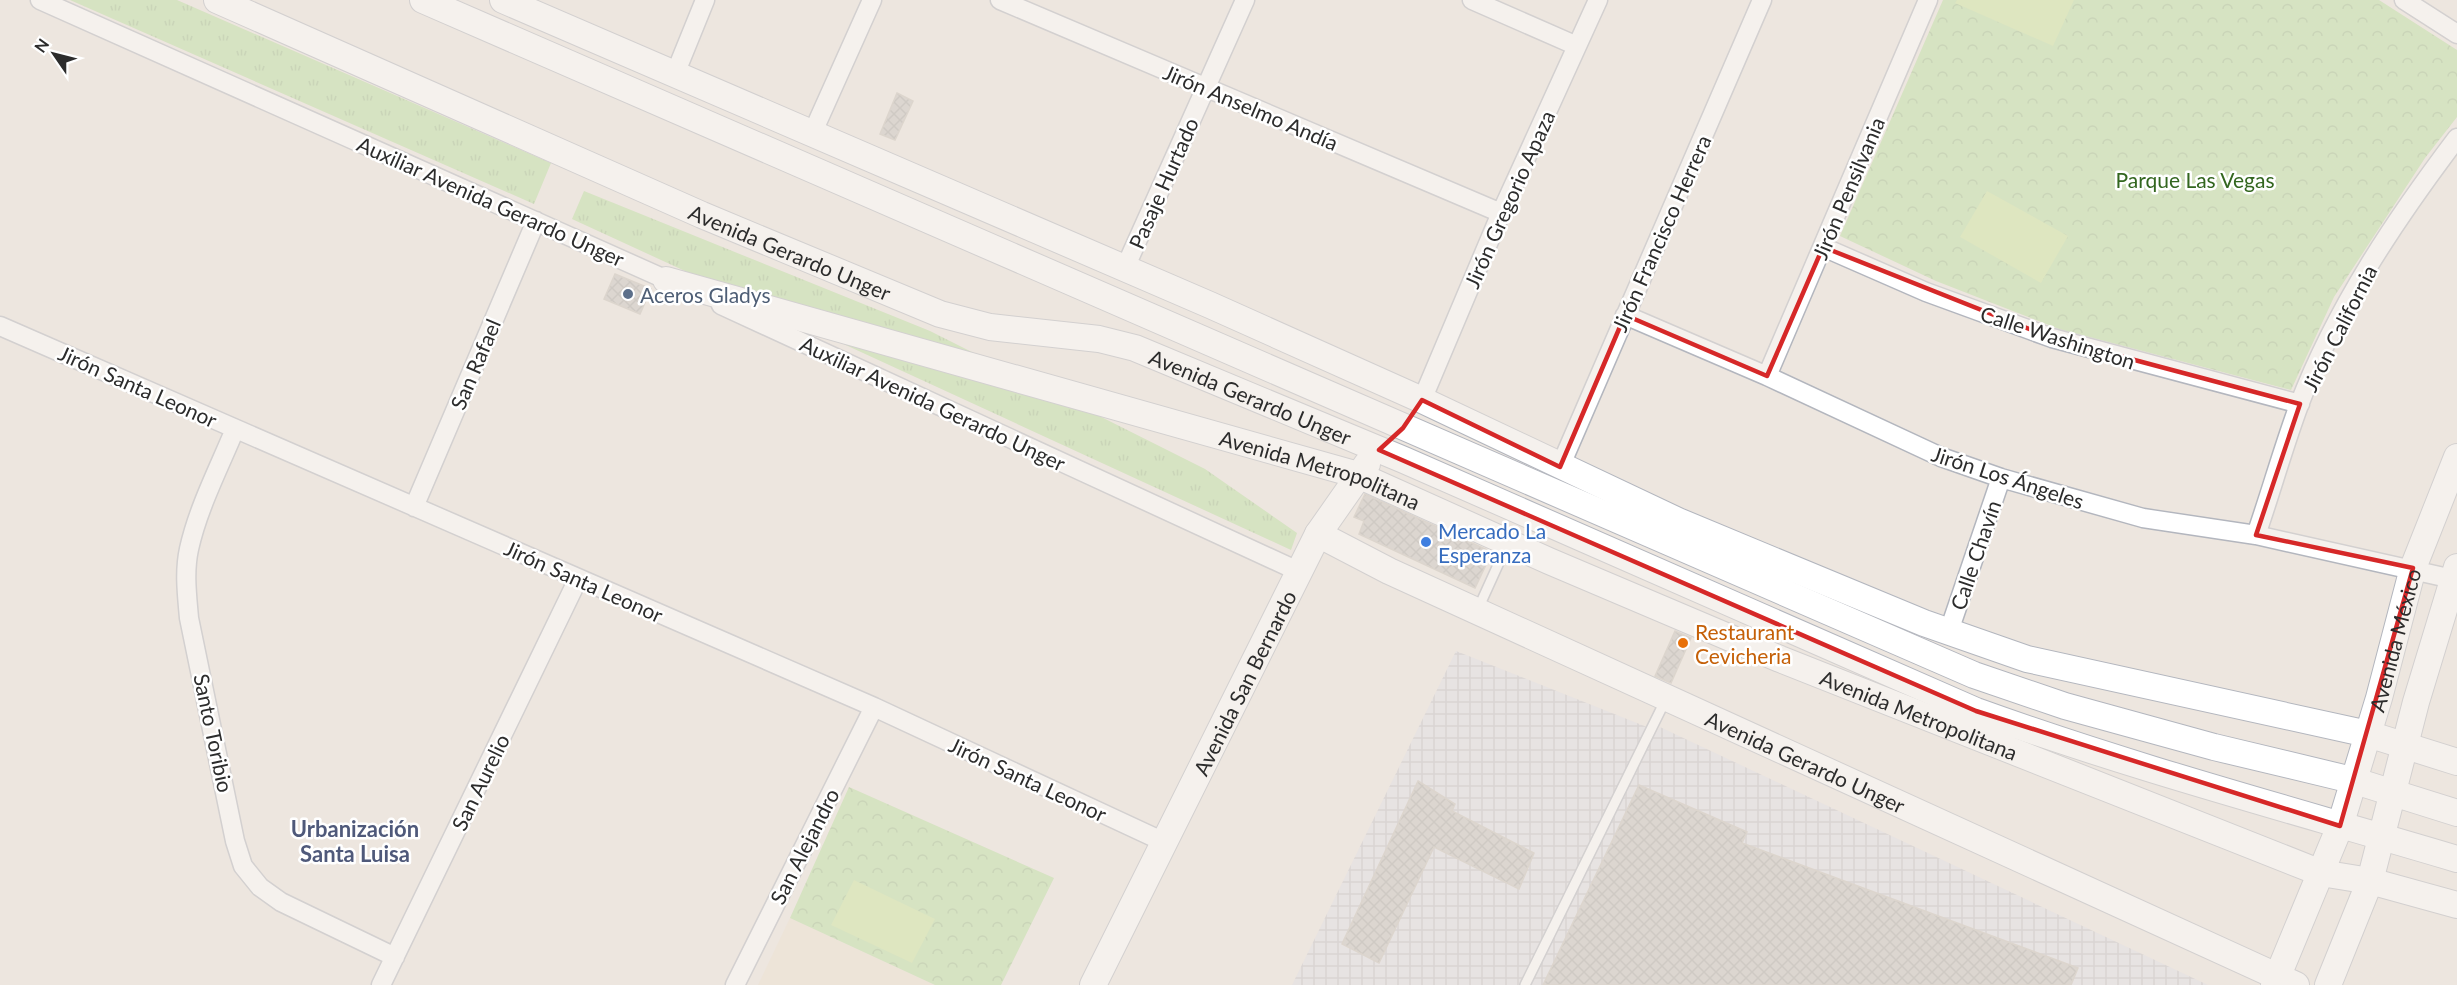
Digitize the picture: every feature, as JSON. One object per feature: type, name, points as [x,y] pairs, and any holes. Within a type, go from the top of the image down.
[{"type":"street","name":"Auxiliar Avenida Gerardo Unger","points":[[40,0],[666,280],[1300,572]]},
{"type":"street","name":"Avenida Gerardo Unger","points":[[218,0],[691,211],[939,314],[990,327],[1099,339],[1135,348],[1379,450]]},
{"type":"street","name":"Avenida Gerardo Unger","points":[[423,0],[449,7],[1403,428]]},
{"type":"street","points":[[503,0],[1125,268],[1422,400],[1678,521],[1949,631],[2027,659],[2104,678],[2368,734],[2457,762]]},
{"type":"street","points":[[675,74],[705,0]]},
{"type":"street","points":[[812,134],[872,0]]},
{"type":"street","name":"Jirón Anselmo Andía","points":[[1000,0],[1501,213]]},
{"type":"street","name":"Pasaje Hurtado","points":[[1125,268],[1245,0]]},
{"type":"street","points":[[1472,0],[1577,46]]},
{"type":"street","name":"Jirón Gregorio Apaza","points":[[1422,400],[1501,213],[1598,0]]},
{"type":"street","name":"Jirón Francisco Herrera","points":[[1560,467],[1762,0]]},
{"type":"street","name":"Jirón Pensilvania","points":[[1767,376],[1928,0]]},
{"type":"street","points":[[2404,0],[2457,34]]},
{"type":"street","name":"Jirón California","points":[[2256,535],[2300,404],[2346,304],[2388,235],[2457,138]]},
{"type":"street","name":"San Rafael","points":[[414,507],[536,221]]},
{"type":"street","name":"Calle Washington","points":[[1823,247],[1926,292],[2052,338],[2300,404]]},
{"type":"street","name":"Avenida Metropolitana","points":[[666,280],[1358,475],[1508,543],[1780,659],[2321,873],[2370,881],[2457,905]]},
{"type":"street","name":"Jirón Los Ángeles","points":[[1625,315],[1767,376],[1922,449],[2001,478],[2143,518],[2256,535],[2456,575]]},
{"type":"street","name":"Jirón Santa Leonor","points":[[0,326],[874,707],[1164,842]]},
{"type":"street","name":"Avenida San Bernardo","points":[[1093,985],[1318,534],[1358,475],[1379,450],[1403,428],[1422,400]]},
{"type":"street","points":[[1403,428],[1963,670],[2045,698],[2214,747],[2352,780],[2457,813]]},
{"type":"street","name":"Santo Toribio","points":[[236,429],[197,522],[188,550],[186,581],[189,618],[234,841],[243,866],[260,887],[281,902],[395,957]]},
{"type":"street","name":"Avenida Metropolitana","points":[[1379,450],[1976,711],[2067,744],[2457,859]]},
{"type":"street","name":"Avenida México","points":[[2283,982],[2340,826],[2352,780],[2368,734],[2413,568],[2457,458]]},
{"type":"street","name":"Calle Chavín","points":[[1949,631],[2001,478]]},
{"type":"street","name":"Avenida Gerardo Unger","points":[[1318,534],[1389,571],[2283,982]]},
{"type":"street","name":"Avenida México","points":[[2328,985],[2370,881],[2405,746],[2456,575]]},
{"type":"street","name":"San Aurelio","points":[[381,985],[578,579]]},
{"type":"street","points":[[2045,698],[2104,678]]},
{"type":"street","name":"San Alejandro","points":[[735,985],[874,707]]},
{"type":"lane","points":[[1477,611],[1508,543]]},
{"type":"lane","points":[[1525,985],[1667,697]]},
{"type":"highlighted area","points":[[1823,247],[2052,338],[2300,404],[2256,535],[2413,568],[2340,826],[1976,711],[1379,450],[1403,428],[1422,400],[1560,467],[1625,315],[1767,376]]},
{"type":"shaded area","points":[[1456,651],[1657,731],[1660,727],[2208,985],[1292,985]]},
{"type":"shaded area","points":[[790,918],[935,985],[758,985]]},
{"type":"green space","points":[[70,0],[177,0],[551,163],[534,204]]},
{"type":"green space","name":"Parque Las Vegas","points":[[1943,0],[2379,0],[2457,50],[2457,117],[2425,158],[2334,297],[2291,390],[2059,329],[1936,281],[1840,236]]},
{"type":"green space","points":[[1957,0],[2074,0],[2053,46],[1955,3]]},
{"type":"green space","points":[[584,191],[930,331],[1205,469],[1297,533],[1291,550],[572,219]]},
{"type":"green space","points":[[1987,191],[2068,236],[2041,283],[1960,237]]},
{"type":"green space","points":[[849,787],[1054,878],[1001,985],[935,985],[790,918]]},
{"type":"green space","points":[[854,880],[935,919],[912,963],[831,925]]},
{"type":"building","points":[[897,93],[913,101],[895,140],[880,134]]},
{"type":"building","name":"Aceros Gladys","points":[[615,274],[651,289],[640,314],[604,299]]},
{"type":"building","name":"Mercado La Esperanza","points":[[1365,494],[1492,552],[1475,588],[1359,534],[1364,521],[1354,517]]},
{"type":"building","points":[[1675,631],[1691,638],[1671,683],[1655,676]]},
{"type":"building","points":[[1418,781],[1455,804],[1452,811],[1534,853],[1519,889],[1434,847],[1379,963],[1342,944]]},
{"type":"building","points":[[1639,785],[1747,832],[1742,843],[2078,968],[2071,985],[1543,985]]},
{"type":"place","name":"Aceros Gladys","points":[[628,294]]},
{"type":"place","name":"Mercado La Esperanza","points":[[1426,542]]},
{"type":"place","name":"Restaurant Cevicheria","points":[[1683,643]]},
{"type":"district","name":"Urbanización Santa Luisa","points":[[355,840]]}]
